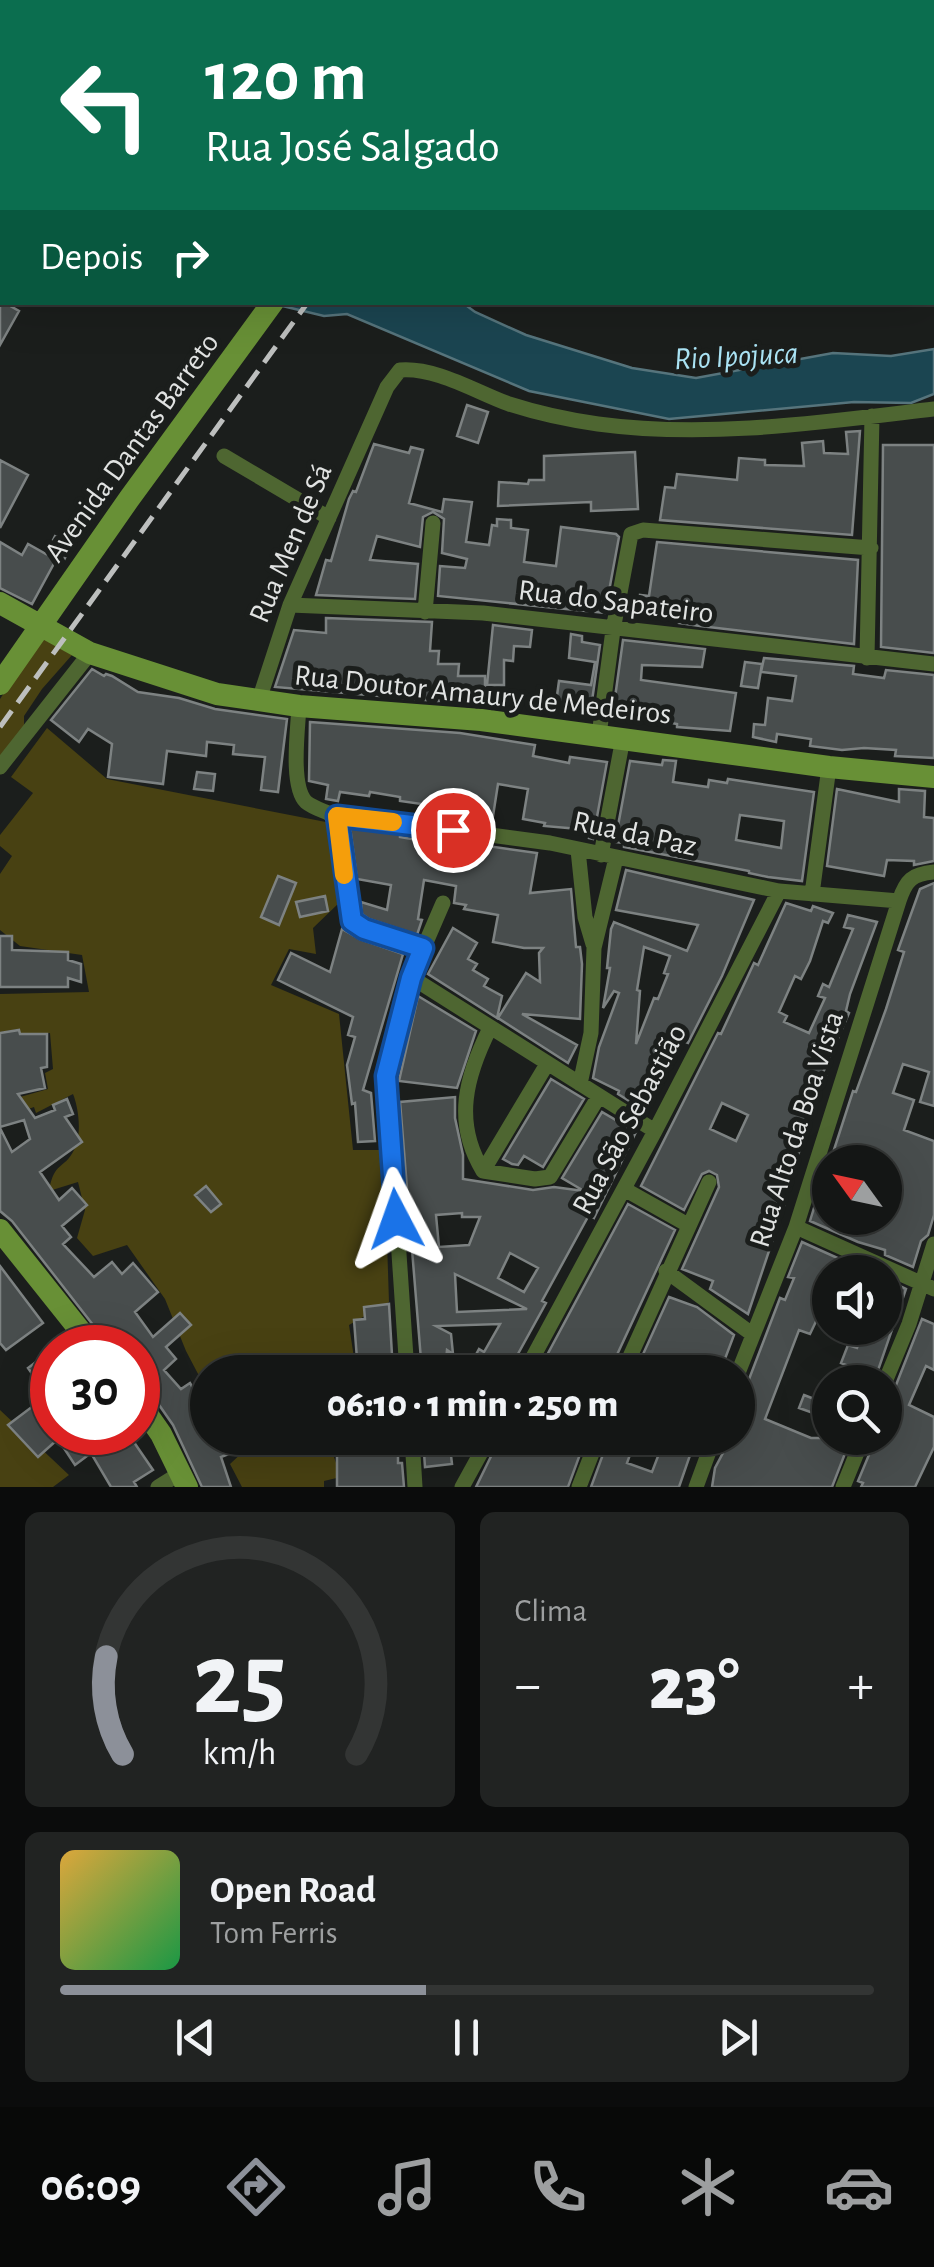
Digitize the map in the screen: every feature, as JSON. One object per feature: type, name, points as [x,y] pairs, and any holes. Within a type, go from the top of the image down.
[{"type":"street","name":"Avenida Dantas Barreto","points":[[0,684],[271,305]]},
{"type":"street","name":"Rua Men de Sá","points":[[259,700],[290,606],[378,409],[400,370],[410,369],[512,405],[599,424],[726,429],[934,408]]},
{"type":"street","points":[[866,658],[872,416]]},
{"type":"street","points":[[224,456],[329,518]]},
{"type":"street","points":[[425,612],[432,523]]},
{"type":"street","points":[[599,735],[629,537],[643,530],[870,548]]},
{"type":"street","name":"Rua Doutor Amaury de Medeiros","points":[[0,603],[90,652],[192,687],[259,700],[481,720],[934,776]]},
{"type":"street","name":"Rua do Sapateiro","points":[[290,606],[483,613],[934,664]]},
{"type":"street","points":[[0,767],[90,652]]},
{"type":"street","name":"Rua da Paz","points":[[299,706],[300,793],[310,805],[337,816],[578,850],[779,891],[900,900]]},
{"type":"street","points":[[580,1084],[591,1033],[594,948],[623,738]]},
{"type":"street","points":[[812,894],[829,766]]},
{"type":"street","points":[[337,816],[352,921],[364,929],[423,948]]},
{"type":"street","points":[[578,850],[594,948]]},
{"type":"street","points":[[900,900],[913,876],[934,872]]},
{"type":"street","name":"Rua São Sebastião","points":[[534,1355],[779,891]]},
{"type":"street","name":"Rua Alto da Boa Vista","points":[[744,1355],[796,1226],[900,900]]},
{"type":"street","points":[[406,1355],[386,1090],[388,1059],[411,978],[442,903]]},
{"type":"street","points":[[411,978],[655,1132]]},
{"type":"street","points":[[484,1171],[465,1123],[464,1096],[490,1028]]},
{"type":"street","points":[[484,1171],[547,1064]]},
{"type":"street","points":[[484,1171],[535,1179],[555,1172],[599,1096]]},
{"type":"street","points":[[630,1355],[709,1182]]},
{"type":"street","points":[[624,1189],[688,1225]]},
{"type":"street","points":[[796,1226],[928,1286]]},
{"type":"street","points":[[0,1230],[76,1325]]},
{"type":"street","points":[[893,1365],[928,1286],[934,1244]]},
{"type":"street","points":[[666,1271],[752,1334]]},
{"type":"street","points":[[158,1487],[185,1480],[160,1438]]},
{"type":"street","points":[[413,1455],[415,1487]]},
{"type":"street","points":[[462,1487],[480,1455]]},
{"type":"street","points":[[579,1487],[591,1455]]},
{"type":"street","points":[[696,1487],[708,1455]]},
{"type":"street","points":[[843,1487],[856,1455]]},
{"type":"shaded area","points":[[40,637],[72,655],[42,689],[24,716],[24,727],[0,756],[0,699]]},
{"type":"shaded area","points":[[47,728],[107,779],[331,823],[341,901],[313,928],[316,954],[289,949],[271,985],[339,1014],[353,1150],[384,1150],[389,1302],[349,1325],[354,1355],[190,1355],[190,1359],[165,1299],[127,1245],[93,1256],[77,1238],[85,1210],[78,1182],[49,1191],[56,1170],[77,1144],[75,1100],[73,1094],[36,1113],[34,1107],[23,1111],[20,1097],[48,1089],[45,1073],[53,1069],[50,1033],[21,1035],[19,1029],[0,1032],[0,994],[89,992],[82,955],[20,946],[0,930],[0,874],[12,856],[0,846],[0,835],[33,793],[11,777]]},
{"type":"shaded area","points":[[0,1410],[30,1438],[30,1455],[48,1455],[69,1475],[53,1487],[0,1487]]},
{"type":"shaded area","points":[[240,1455],[325,1455],[334,1457],[337,1466],[347,1466],[345,1476],[324,1481],[324,1487],[242,1487],[230,1464]]},
{"type":"water","name":"Rio Ipojuca","points":[[278,305],[466,305],[526,335],[632,368],[696,378],[833,353],[891,356],[934,349],[934,394],[911,403],[854,402],[669,419],[529,391],[347,314],[324,316]]},
{"type":"building","points":[[0,305],[9,305],[19,311],[0,345]]},
{"type":"building","points":[[467,405],[488,412],[478,443],[457,436]]},
{"type":"building","points":[[860,431],[852,535],[660,520],[665,487],[675,488],[677,474],[737,480],[739,458],[765,460],[765,465],[804,466],[802,443],[823,441],[824,453],[848,454],[846,432]]},
{"type":"building","points":[[374,444],[409,453],[411,447],[423,450],[409,503],[442,512],[444,499],[472,502],[466,542],[489,545],[492,525],[497,526],[497,519],[511,520],[511,528],[528,530],[524,562],[556,566],[561,527],[616,534],[619,537],[605,613],[438,596],[440,566],[465,568],[467,559],[442,553],[444,519],[433,512],[423,517],[420,547],[377,536],[370,560],[418,564],[415,599],[316,595],[326,560],[331,561],[349,499],[356,492]]},
{"type":"building","points":[[883,445],[934,445],[934,653],[881,647]]},
{"type":"building","points":[[635,452],[638,509],[591,511],[591,502],[498,506],[499,482],[528,484],[529,480],[544,480],[544,456]]},
{"type":"building","points":[[0,460],[28,475],[0,528]]},
{"type":"building","points":[[74,515],[84,520],[63,562],[57,558],[32,604],[0,588],[0,542],[22,555],[28,544],[46,554],[55,536],[62,539]]},
{"type":"building","points":[[657,542],[858,560],[854,644],[679,623],[681,612],[639,608],[640,595],[649,596]]},
{"type":"building","points":[[326,618],[432,622],[430,651],[439,651],[438,664],[459,664],[458,676],[485,676],[485,690],[458,690],[457,700],[437,701],[275,687],[294,630],[326,633]]},
{"type":"building","points":[[493,625],[532,630],[530,647],[514,646],[513,661],[504,660],[504,685],[487,685]]},
{"type":"building","points":[[571,634],[582,636],[582,642],[600,645],[591,708],[556,703],[559,681],[591,685],[595,662],[569,658]]},
{"type":"building","points":[[623,640],[705,649],[702,667],[642,665],[641,680],[736,693],[730,731],[677,727],[613,712]]},
{"type":"building","points":[[764,658],[854,666],[853,674],[884,678],[886,670],[934,675],[934,758],[895,756],[896,750],[810,746],[811,739],[777,734],[776,742],[753,737],[754,724],[765,725],[768,698],[792,701],[796,676],[761,672]]},
{"type":"building","points":[[745,662],[762,664],[758,688],[741,686]]},
{"type":"building","points":[[92,669],[138,692],[287,719],[278,792],[261,790],[265,757],[233,754],[234,745],[207,742],[206,756],[167,751],[163,784],[108,777],[112,744],[88,729],[79,742],[51,720]]},
{"type":"building","points":[[310,722],[460,733],[535,745],[533,756],[569,763],[570,757],[607,762],[593,839],[589,838],[590,830],[544,826],[545,823],[523,819],[528,789],[498,784],[493,816],[455,810],[442,812],[443,807],[370,792],[369,796],[340,792],[338,801],[326,799],[328,785],[309,781]]},
{"type":"building","points":[[663,760],[676,761],[673,782],[708,787],[709,780],[727,783],[728,779],[814,792],[802,881],[624,847],[624,843],[615,842],[630,761],[662,765]],"holes":[[[740,815],[784,821],[781,848],[736,840]]]},
{"type":"building","points":[[197,772],[215,774],[213,791],[194,789]]},
{"type":"building","points":[[837,789],[899,802],[899,789],[925,791],[924,817],[934,818],[934,861],[914,865],[914,861],[887,860],[884,876],[827,866]]},
{"type":"building","points":[[350,827],[423,841],[424,837],[537,853],[530,893],[571,889],[576,947],[580,947],[582,964],[580,1019],[522,1014],[577,1045],[568,1063],[498,1018],[526,973],[540,982],[539,953],[543,948],[493,942],[498,915],[464,909],[466,905],[454,903],[456,886],[424,880],[418,919],[422,920],[417,935],[369,919],[362,914],[361,902],[387,910],[391,885],[357,879]]},
{"type":"building","points":[[626,870],[754,900],[688,1043],[675,1038],[645,1111],[593,1078],[599,1047],[619,993],[614,991],[603,1008],[611,929],[614,922],[687,951],[698,925],[616,910]],"holes":[[[644,947],[670,956],[664,973],[668,974],[636,1044],[640,991],[637,990]]]},
{"type":"building","points":[[278,876],[296,883],[279,925],[261,917]]},
{"type":"building","points":[[934,883],[934,1106],[920,1102],[929,1072],[903,1064],[893,1093],[914,1100],[904,1130],[934,1141],[934,1215],[913,1267],[902,1262],[902,1255],[885,1255],[885,1250],[842,1235],[902,1235],[902,1145],[836,1145],[886,1009],[904,952],[898,950],[920,889]]},
{"type":"building","points":[[325,896],[328,911],[300,917],[296,902]]},
{"type":"building","points":[[786,903],[833,913],[828,923],[823,921],[810,961],[801,979],[795,976],[779,1012],[787,1016],[784,1022],[809,1033],[825,998],[818,996],[823,984],[829,987],[853,929],[844,927],[848,915],[877,922],[850,994],[846,1011],[849,1013],[799,1136],[805,1138],[777,1204],[784,1206],[748,1314],[710,1289],[713,1281],[682,1269],[719,1187],[717,1175],[709,1171],[702,1174],[684,1210],[641,1186],[754,963],[758,965]],"holes":[[[722,1103],[748,1115],[736,1141],[710,1129]]]},
{"type":"building","points":[[453,928],[477,943],[468,959],[477,964],[473,970],[488,979],[484,986],[502,996],[497,1018],[428,974]]},
{"type":"building","points":[[342,929],[403,954],[363,1090],[371,1093],[375,1141],[358,1142],[347,1065],[355,1037],[348,1035],[353,1017],[278,980],[291,953],[330,972]]},
{"type":"building","points":[[0,936],[12,936],[12,950],[68,952],[68,960],[81,964],[81,982],[68,978],[68,987],[0,987]]},
{"type":"building","points":[[418,996],[476,1031],[457,1088],[399,1081]]},
{"type":"building","points":[[19,1030],[20,1034],[47,1034],[47,1067],[41,1068],[45,1088],[18,1094],[35,1118],[55,1110],[53,1105],[67,1099],[73,1114],[65,1117],[82,1142],[40,1172],[59,1200],[72,1188],[87,1205],[62,1226],[71,1237],[63,1244],[94,1277],[112,1262],[122,1274],[133,1263],[158,1292],[135,1312],[144,1325],[93,1325],[0,1211],[0,1128],[12,1152],[30,1139],[24,1120],[0,1127],[0,1033]]},
{"type":"building","points":[[551,1079],[584,1099],[543,1167],[524,1156],[518,1165],[512,1164],[503,1159]]},
{"type":"building","points":[[455,1097],[463,1179],[533,1190],[554,1187],[584,1191],[562,1178],[602,1112],[636,1132],[594,1218],[589,1215],[542,1301],[546,1303],[517,1355],[476,1355],[479,1349],[484,1352],[500,1324],[436,1326],[451,1334],[453,1354],[447,1350],[447,1355],[421,1355],[400,1102]],"holes":[[[462,1213],[462,1217],[480,1217],[469,1245],[439,1247],[436,1215]],[[510,1253],[538,1268],[524,1292],[498,1278]],[[455,1274],[527,1309],[457,1312]]]},
{"type":"building","points":[[206,1186],[221,1204],[211,1212],[195,1195]]},
{"type":"building","points":[[628,1204],[675,1230],[617,1355],[547,1355]]},
{"type":"building","points":[[802,1242],[831,1255],[812,1255],[812,1330],[810,1334],[799,1330],[765,1419],[812,1438],[812,1455],[844,1455],[832,1487],[712,1487],[722,1455],[755,1455],[755,1363],[780,1298],[785,1300],[794,1278],[788,1277]]},
{"type":"building","points":[[0,1266],[43,1323],[30,1325],[30,1332],[6,1350],[0,1343]]},
{"type":"building","points":[[669,1297],[697,1307],[734,1335],[726,1355],[643,1355]]},
{"type":"building","points":[[389,1304],[392,1355],[357,1355],[354,1320],[365,1319],[364,1307]]},
{"type":"building","points":[[180,1313],[191,1325],[166,1347],[176,1359],[164,1370],[181,1389],[190,1383],[190,1455],[226,1455],[221,1457],[231,1487],[202,1487],[160,1406],[160,1331]]},
{"type":"building","points":[[922,1319],[934,1324],[934,1370],[926,1366],[909,1405],[934,1417],[934,1447],[915,1487],[861,1487],[863,1483],[858,1481],[869,1455],[902,1455],[902,1370]]},
{"type":"building","points":[[848,1345],[857,1348],[887,1345],[880,1365],[841,1363]]},
{"type":"building","points":[[804,1395],[812,1398],[812,1413],[799,1408]]},
{"type":"building","points":[[30,1408],[30,1448],[8,1425]]},
{"type":"building","points":[[68,1455],[88,1455],[75,1465]]},
{"type":"building","points":[[92,1455],[143,1455],[153,1470],[134,1482],[137,1487],[111,1487]]},
{"type":"building","points":[[337,1455],[398,1455],[398,1463],[402,1463],[404,1487],[337,1487]]},
{"type":"building","points":[[424,1455],[451,1455],[452,1464],[425,1467]]},
{"type":"building","points":[[492,1455],[580,1455],[568,1487],[476,1487]]},
{"type":"building","points":[[603,1455],[630,1455],[627,1463],[652,1472],[658,1455],[690,1455],[679,1487],[591,1487]]},
{"type":"railway","points":[[0,727],[306,305]]},
{"type":"slow traffic","points":[[344,875],[337,816],[393,822]]},
{"type":"route","points":[[396,1219],[386,1076],[411,978],[423,948],[364,929],[352,921],[337,816],[453,830]]}]
